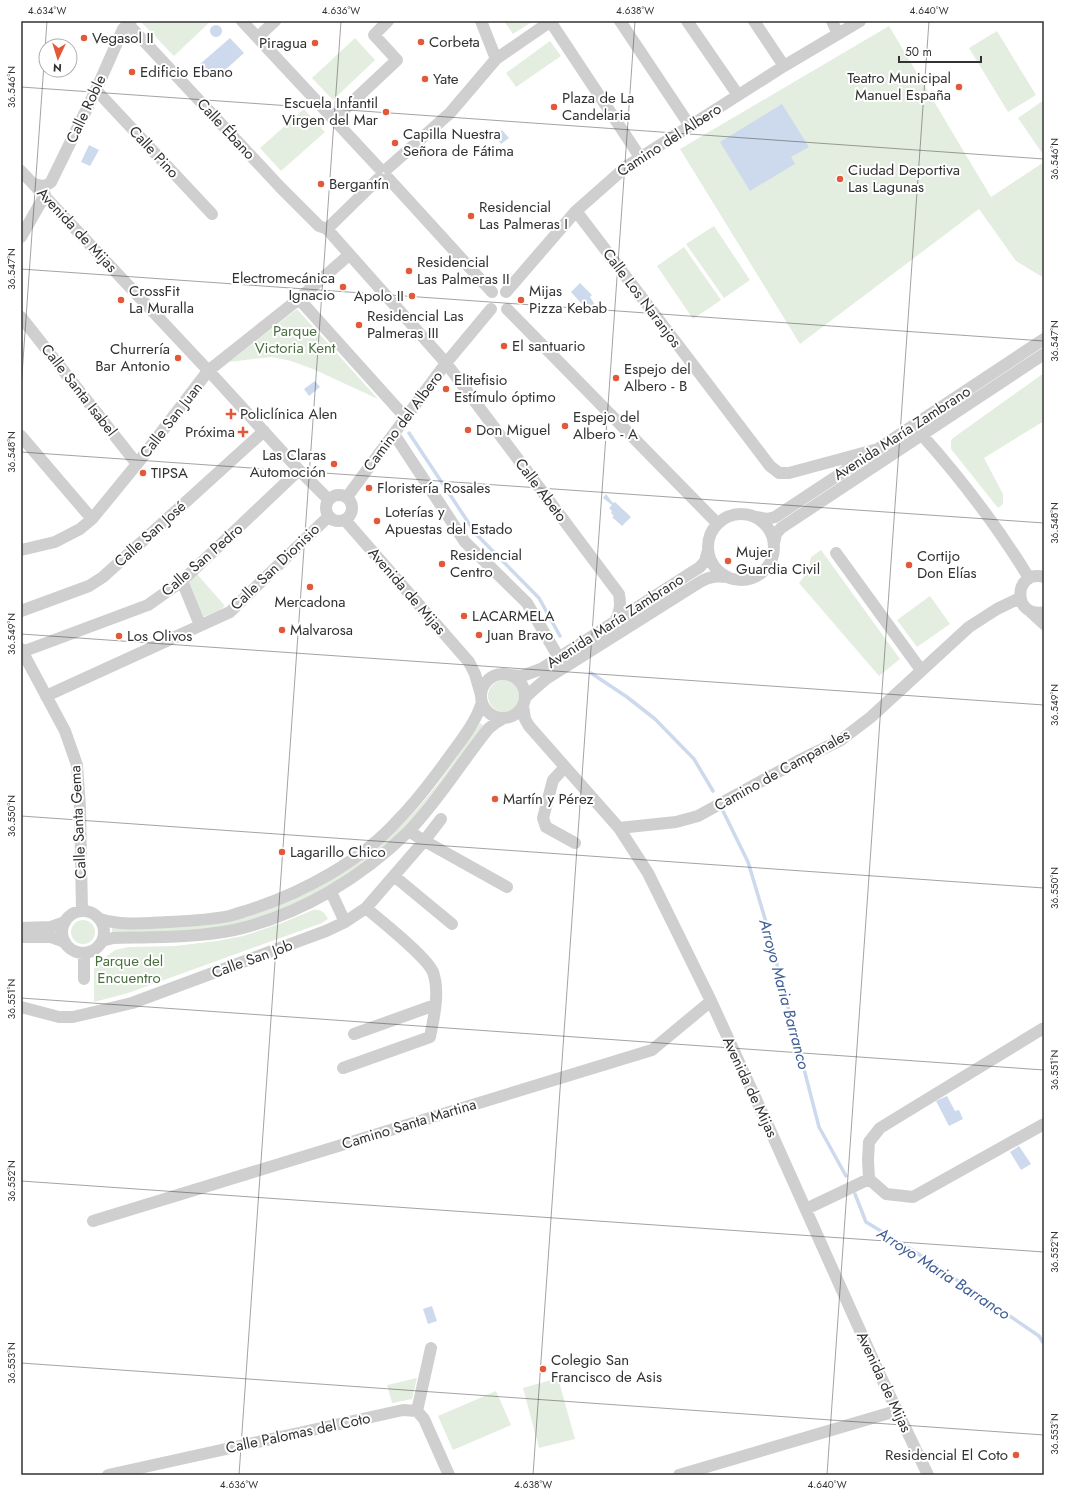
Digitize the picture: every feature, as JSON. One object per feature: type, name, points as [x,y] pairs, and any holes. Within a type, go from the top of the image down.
[{"type":"street","points":[[242,21],[492,292]]},
{"type":"street","points":[[258,37],[275,21]]},
{"type":"street","points":[[334,119],[397,60],[374,35],[388,21]]},
{"type":"street","points":[[481,21],[496,59]]},
{"type":"street","points":[[327,229],[383,173],[450,113],[496,59],[550,21],[640,157]]},
{"type":"street","points":[[620,21],[690,126]]},
{"type":"street","points":[[687,21],[738,95]]},
{"type":"street","points":[[754,21],[784,66]]},
{"type":"street","points":[[832,21],[838,34]]},
{"type":"street","name":"Camino del Albero","points":[[506,292],[576,211],[614,176],[640,157],[784,66],[860,21]]},
{"type":"street","name":"Calle Roble","points":[[34,184],[40,186],[47,185],[51,182],[96,90],[126,23]]},
{"type":"street","name":"Calle Ébano","points":[[126,23],[281,188],[319,226],[327,229],[349,255]]},
{"type":"street","name":"Calle Pino","points":[[96,90],[212,214]]},
{"type":"street","name":"Avenida de Mijas","points":[[21,171],[45,195],[299,470],[329,500]]},
{"type":"street","points":[[21,237],[45,195]]},
{"type":"street","name":"Calle Los Naranjos","points":[[576,211],[770,466],[779,473],[790,474],[878,449]]},
{"type":"street","name":"Calle San Juan","points":[[21,550],[55,542],[80,529],[92,519],[137,464],[208,371],[299,299],[349,255]]},
{"type":"street","name":"Calle Abeto","points":[[349,255],[446,363],[619,594],[621,603],[619,614],[615,622]]},
{"type":"street","points":[[497,290],[506,292],[510,300],[507,309],[502,312],[498,312],[488,306],[487,299],[492,292],[497,290]]},
{"type":"street","points":[[299,299],[406,417]]},
{"type":"street","name":"Camino del Albero","points":[[346,497],[446,363],[491,309]]},
{"type":"street","points":[[507,309],[717,523]]},
{"type":"street","name":"Calle Santa Isabel","points":[[21,317],[137,464]]},
{"type":"street","name":"Avenida María Zambrano","points":[[756,517],[767,518],[775,516],[1044,340]]},
{"type":"street","name":"Avenida María Zambrano","points":[[774,544],[776,534],[781,528],[1044,354]]},
{"type":"street","name":"Calle San José","points":[[21,611],[89,586],[103,577],[264,431]]},
{"type":"street","points":[[394,434],[465,542],[527,603],[558,658]]},
{"type":"street","points":[[922,435],[949,465],[982,508],[1029,578]]},
{"type":"street","points":[[21,436],[92,519]]},
{"type":"street","name":"Calle San Pedro","points":[[22,651],[148,605],[182,581],[299,470]]},
{"type":"street","points":[[336,495],[346,497],[350,500],[353,508],[350,515],[345,520],[335,521],[329,516],[326,507],[329,500],[336,495]]},
{"type":"street","points":[[747,514],[756,517],[772,534],[774,544],[771,560],[760,573],[750,578],[739,580],[728,577],[718,571],[710,560],[708,540],[712,530],[717,523],[727,516],[747,514]]},
{"type":"street","name":"Calle San Dionisio","points":[[46,696],[230,612],[329,516]]},
{"type":"street","name":"Avenida de Mijas","points":[[345,520],[469,662],[480,670],[506,674]]},
{"type":"street","name":"Avenida María Zambrano","points":[[506,674],[522,676],[531,673],[558,658],[700,567],[705,561],[708,550]]},
{"type":"street","points":[[836,553],[921,670]]},
{"type":"street","name":"Avenida María Zambrano","points":[[524,702],[531,692],[546,679],[700,582],[707,578],[716,576],[728,577]]},
{"type":"street","points":[[1044,577],[1036,576],[1029,578],[1022,587],[1020,598],[1022,604],[1044,624]]},
{"type":"street","points":[[182,581],[200,625]]},
{"type":"street","name":"Camino de Campanales","points":[[619,828],[676,822],[698,816],[798,761],[841,740],[871,717],[969,627],[997,609],[1020,598]]},
{"type":"street","points":[[1031,612],[1044,612]]},
{"type":"street","name":"Calle Santa Gema","points":[[22,651],[65,731],[77,765],[80,808],[82,911]]},
{"type":"street","name":"Avenida de Mijas","points":[[469,662],[475,674],[482,699]]},
{"type":"street","points":[[100,919],[104,930],[102,941],[94,950],[84,953],[72,950],[65,942],[62,935],[65,922],[72,914],[82,911],[92,913],[100,919],[113,923],[187,921],[229,916],[274,902],[324,878],[364,851],[398,821],[432,780],[479,713],[485,683],[496,675],[506,674],[522,684],[524,690],[524,702],[516,714],[497,722],[489,728],[409,831],[373,863],[331,892],[279,916],[233,930],[188,935],[113,938],[102,941]]},
{"type":"street","points":[[482,699],[485,709],[491,714],[497,717],[506,718]]},
{"type":"street","name":"Avenida de Mijas","points":[[524,702],[525,719],[529,726],[619,828],[648,873],[711,1000],[896,1411],[928,1475]]},
{"type":"street","name":"Avenida de Mijas","points":[[506,718],[529,726]]},
{"type":"street","points":[[565,767],[553,780],[543,818],[546,827],[575,843]]},
{"type":"street","name":"Calle San Job","points":[[21,1007],[59,1018],[73,1017],[132,1004],[326,931],[345,922],[366,908],[441,819]]},
{"type":"street","points":[[409,831],[424,841],[507,887]]},
{"type":"street","points":[[394,876],[452,924]]},
{"type":"street","points":[[331,892],[345,922]]},
{"type":"street","points":[[343,1068],[430,1037],[434,1019],[436,987],[432,972],[422,958],[366,908]]},
{"type":"street","points":[[21,928],[51,927],[65,922]]},
{"type":"street","points":[[21,937],[51,938],[65,942]]},
{"type":"street","points":[[84,953],[84,979]]},
{"type":"street","name":"Camino Santa Martina","points":[[92,1221],[652,1050],[711,1000]]},
{"type":"street","points":[[354,1034],[435,1005]]},
{"type":"street","points":[[1044,1031],[1042,1029],[880,1128],[869,1142],[869,1179],[886,1194],[913,1197],[1044,1124]]},
{"type":"street","points":[[806,1209],[869,1179]]},
{"type":"street","points":[[431,1348],[417,1411],[424,1419],[449,1475]]},
{"type":"street","name":"Calle Palomas del Coto","points":[[108,1475],[403,1410],[417,1411]]},
{"type":"street","points":[[679,1475],[896,1411]]},
{"type":"green space","points":[[144,21],[211,21],[174,56],[142,23]]},
{"type":"green space","points":[[504,21],[533,21],[513,34]]},
{"type":"green space","name":"Ciudad Deportiva Las Lagunas","points":[[889,26],[991,197],[1044,162],[1044,278],[1016,261],[979,209],[800,344],[680,149]]},
{"type":"green space","points":[[997,31],[1036,95],[1008,112],[969,48]]},
{"type":"green space","points":[[355,38],[375,60],[333,100],[312,78]]},
{"type":"green space","points":[[550,41],[561,56],[516,87],[506,73]]},
{"type":"green space","points":[[1044,100],[1044,152],[1042,153],[1018,118]]},
{"type":"green space","points":[[304,109],[325,132],[281,171],[260,148]]},
{"type":"green space","points":[[714,226],[750,280],[724,298],[686,244]]},
{"type":"green space","points":[[684,247],[721,300],[693,319],[657,266]]},
{"type":"green space","name":"Parque Victoria Kent","points":[[297,309],[378,399],[313,369],[291,361],[272,357],[229,362]]},
{"type":"green space","points":[[1044,373],[1044,421],[984,458],[1003,494],[1003,504],[998,508],[951,449],[951,441],[953,438]]},
{"type":"green space","points":[[821,550],[900,659],[879,676],[799,583],[808,571],[811,557]]},
{"type":"green space","points":[[197,574],[225,606],[220,610],[203,617],[186,584]]},
{"type":"green space","points":[[930,596],[950,624],[917,647],[897,620]]},
{"type":"green space","points":[[501,680],[507,680],[517,687],[520,696],[519,702],[513,709],[507,712],[501,712],[491,705],[488,699],[488,693],[495,683]]},
{"type":"green space","points":[[480,723],[484,726],[446,779],[404,828],[367,861],[326,888],[281,910],[257,919],[233,925],[188,931],[112,933],[112,928],[186,925],[236,919],[277,906],[321,885],[363,858],[400,827],[434,788]]},
{"type":"green space","name":"Parque del Encuentro","points":[[313,910],[322,912],[328,919],[322,923],[128,993],[94,1002],[94,966],[115,950],[129,947],[175,946],[243,936],[282,923]]},
{"type":"green space","points":[[83,920],[92,923],[95,932],[92,941],[83,944],[74,941],[71,932],[74,923]]},
{"type":"green space","points":[[417,1378],[412,1399],[392,1403],[387,1385]]},
{"type":"green space","points":[[558,1378],[575,1439],[539,1448],[523,1388]]},
{"type":"green space","points":[[496,1391],[511,1425],[453,1450],[438,1416]]},
{"type":"water","points":[[214,25],[218,25],[222,31],[218,37],[214,37],[210,33],[210,29]]},
{"type":"water","points":[[230,38],[244,53],[214,80],[200,64]]},
{"type":"water","points":[[782,104],[809,147],[791,157],[795,164],[750,191],[720,142]]},
{"type":"water","points":[[502,130],[509,138],[501,144],[495,135]]},
{"type":"water","points":[[89,145],[99,150],[90,166],[81,162]]},
{"type":"water","points":[[580,283],[592,295],[590,297],[595,305],[588,311],[571,292]]},
{"type":"water","points":[[315,381],[320,387],[309,396],[304,389]]},
{"type":"water","points":[[606,494],[613,503],[615,502],[631,517],[622,526],[612,517],[614,516],[609,508],[612,505],[603,498]]},
{"type":"water","points":[[947,1096],[955,1111],[959,1110],[963,1119],[949,1126],[936,1101]]},
{"type":"water","points":[[1019,1146],[1031,1164],[1021,1170],[1010,1152]]},
{"type":"water","points":[[432,1306],[437,1321],[428,1324],[423,1309]]},
{"type":"waterway","name":"Arroyo Maria Barranco","points":[[409,433],[476,534],[539,598],[560,636]]},
{"type":"waterway","name":"Arroyo Maria Barranco","points":[[591,673],[627,697],[655,719],[694,759],[713,791]]},
{"type":"waterway","name":"Arroyo Maria Barranco","points":[[723,811],[748,862],[766,922],[819,1127],[846,1176]]},
{"type":"waterway","name":"Arroyo Maria Barranco","points":[[855,1194],[866,1222],[914,1251],[1039,1336],[1044,1344]]},
{"type":"place","name":"Vegasol II","points":[[84,38]]},
{"type":"place","name":"Corbeta","points":[[421,42]]},
{"type":"place","name":"Piragua","points":[[315,43]]},
{"type":"place","name":"Edificio Ebano","points":[[132,72]]},
{"type":"place","name":"Yate","points":[[425,79]]},
{"type":"place","name":"Teatro Municipal Manuel España","points":[[959,87]]},
{"type":"place","name":"Plaza de La Candelaria","points":[[554,107]]},
{"type":"place","name":"Escuela Infantil Virgen del Mar","points":[[386,112]]},
{"type":"place","name":"Capilla Nuestra Señora de Fátima","points":[[395,143]]},
{"type":"place","name":"Ciudad Deportiva Las Lagunas","points":[[840,179]]},
{"type":"place","name":"Bergantín","points":[[321,184]]},
{"type":"place","name":"Residencial Las Palmeras I","points":[[471,216]]},
{"type":"place","name":"Residencial Las Palmeras II","points":[[409,271]]},
{"type":"place","name":"Electromecánica Ignacio","points":[[343,287]]},
{"type":"place","name":"Apolo II","points":[[412,296]]},
{"type":"place","name":"CrossFit La Muralla","points":[[121,300]]},
{"type":"place","name":"Mijas Pizza Kebab","points":[[521,300]]},
{"type":"place","name":"Residencial Las Palmeras III","points":[[359,325]]},
{"type":"place","name":"El santuario","points":[[504,346]]},
{"type":"place","name":"Churrería Bar Antonio","points":[[178,358]]},
{"type":"place","name":"Espejo del Albero - B","points":[[616,378]]},
{"type":"place","name":"Elitefisio Estímulo óptimo","points":[[446,389]]},
{"type":"place","name":"Policlínica Alen","points":[[231,414]]},
{"type":"place","name":"Espejo del Albero - A","points":[[565,426]]},
{"type":"place","name":"Don Miguel","points":[[468,430]]},
{"type":"place","name":"Próxima","points":[[243,432]]},
{"type":"place","name":"Las Claras Automoción","points":[[334,464]]},
{"type":"place","name":"TIPSA","points":[[143,473]]},
{"type":"place","name":"Floristería Rosales","points":[[369,488]]},
{"type":"place","name":"Loterías y Apuestas del Estado","points":[[377,521]]},
{"type":"place","name":"Mujer Guardia Civil","points":[[728,561]]},
{"type":"place","name":"Residencial Centro","points":[[442,564]]},
{"type":"place","name":"Cortijo Don Elías","points":[[909,565]]},
{"type":"place","name":"Mercadona","points":[[310,587]]},
{"type":"place","name":"LACARMELA","points":[[464,616]]},
{"type":"place","name":"Malvarosa","points":[[282,630]]},
{"type":"place","name":"Juan Bravo","points":[[479,635]]},
{"type":"place","name":"Los Olivos","points":[[119,636]]},
{"type":"place","name":"Martín y Pérez","points":[[495,799]]},
{"type":"place","name":"Lagarillo Chico","points":[[282,852]]},
{"type":"place","name":"Colegio San Francisco de Asis","points":[[543,1369]]},
{"type":"place","name":"Residencial El Coto","points":[[1016,1455]]}]
